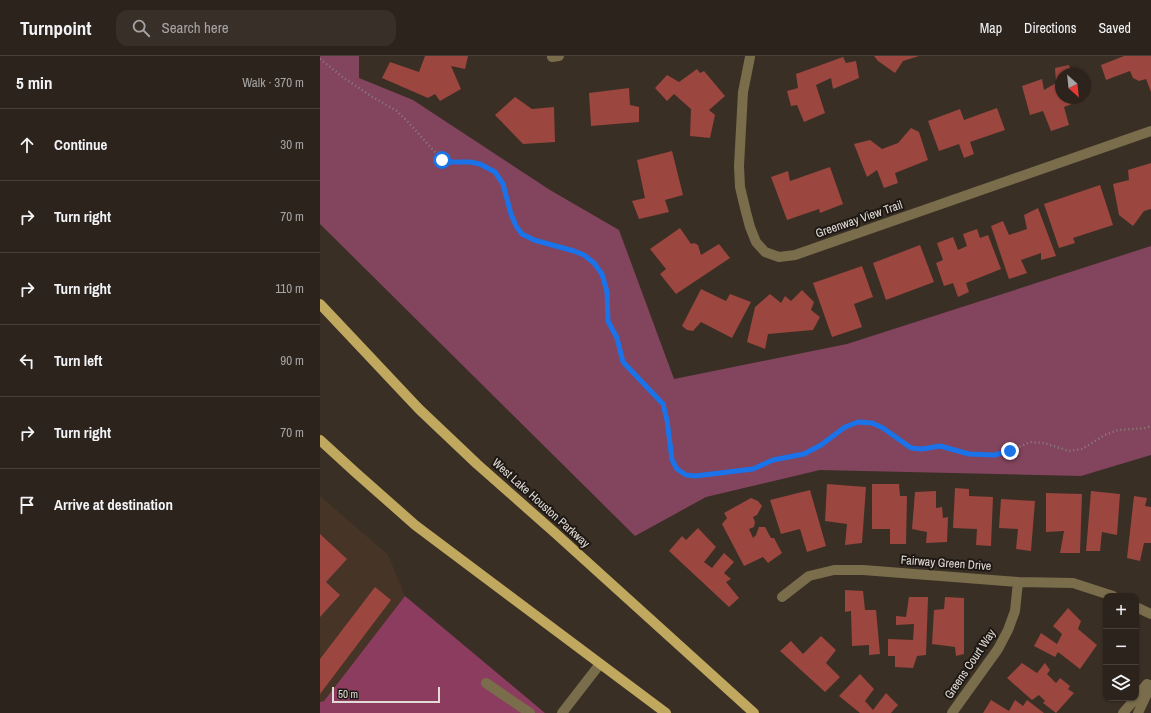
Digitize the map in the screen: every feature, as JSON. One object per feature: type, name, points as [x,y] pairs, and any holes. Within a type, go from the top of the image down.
[{"type":"main road","name":"West Lake Houston Parkway","points":[[320,304],[419,409],[477,464],[754,713]]},
{"type":"main road","points":[[320,440],[415,525],[666,713]]},
{"type":"street","name":"Greenway View Trail","points":[[750,56],[743,92],[739,166],[740,187],[750,227],[756,242],[765,252],[779,257],[795,255],[1151,131]]},
{"type":"street","name":"Fairway Green Drive","points":[[782,597],[809,576],[834,570],[862,570],[1018,582],[1073,583],[1104,593]]},
{"type":"street","name":"Greens Court Way","points":[[952,713],[998,649],[1008,630],[1014,611],[1018,582]]},
{"type":"street","points":[[1139,608],[1151,614]]},
{"type":"street","points":[[562,713],[600,664]]},
{"type":"street","points":[[1139,694],[1151,680]]},
{"type":"street","points":[[486,683],[530,713]]},
{"type":"street","points":[[1138,713],[1151,685]]},
{"type":"street","points":[[1123,713],[1133,701]]},
{"type":"path","points":[[320,59],[344,78],[397,111],[445,162],[470,162],[480,164],[495,172],[503,184],[511,214],[516,226],[522,234],[534,240],[584,255],[594,263],[602,274],[607,292],[608,321],[617,338],[623,362],[663,404],[667,420],[672,460],[677,469],[686,475],[695,476],[753,469],[773,460],[804,454],[821,445],[845,427],[858,422],[872,423],[883,428],[911,448],[922,449],[940,446],[969,454],[994,455],[1010,451],[1030,442],[1044,443],[1069,451],[1082,449],[1105,435],[1118,430],[1146,428],[1151,426]]},
{"type":"shaded area","points":[[320,56],[359,56],[359,78],[413,100],[550,190],[619,230],[674,379],[847,344],[1151,246],[1151,455],[1081,476],[820,470],[706,497],[635,536],[320,224]]},
{"type":"shaded area","points":[[320,496],[388,555],[405,596],[324,701],[320,702]]},
{"type":"shaded area","points":[[405,596],[545,713],[320,713],[320,702],[324,701]]},
{"type":"building","points":[[425,56],[468,56],[465,69],[451,66],[461,89],[440,101],[435,94],[428,98],[382,78],[390,62],[419,72]]},
{"type":"building","points":[[874,56],[919,56],[903,61],[895,73],[878,61]]},
{"type":"building","points":[[1124,56],[1151,56],[1151,92],[1146,79],[1139,81],[1133,78],[1130,71],[1106,80],[1101,65]]},
{"type":"building","points":[[843,57],[846,63],[856,61],[859,78],[833,89],[831,78],[816,85],[825,113],[804,122],[797,105],[791,106],[787,91],[798,88],[796,74]]},
{"type":"building","points":[[1069,65],[1070,68],[1055,68]]},
{"type":"building","points":[[697,69],[700,73],[704,71],[725,96],[709,110],[715,115],[710,138],[690,136],[691,109],[674,94],[667,101],[655,88],[667,75],[679,82]]},
{"type":"building","points":[[1042,79],[1044,90],[1055,84],[1055,104],[1072,104],[1064,107],[1069,125],[1051,131],[1043,111],[1030,115],[1022,86]]},
{"type":"building","points":[[629,88],[630,105],[639,107],[639,122],[591,126],[589,93]]},
{"type":"building","points":[[515,97],[532,109],[554,107],[555,142],[523,144],[495,115]]},
{"type":"building","points":[[997,108],[1005,130],[970,142],[974,154],[964,158],[959,144],[939,151],[928,121],[960,109],[964,120]]},
{"type":"building","points":[[911,128],[919,132],[928,160],[895,173],[898,183],[884,188],[877,170],[867,177],[854,144],[870,140],[882,149],[898,143]]},
{"type":"building","points":[[672,151],[683,195],[665,200],[669,212],[639,219],[632,201],[645,198],[637,160]]},
{"type":"building","points":[[1151,163],[1151,209],[1144,211],[1133,226],[1119,215],[1113,184],[1129,180],[1128,170]]},
{"type":"building","points":[[830,167],[843,204],[820,213],[819,209],[787,220],[771,177],[788,171],[790,181]]},
{"type":"building","points":[[1100,185],[1113,225],[1073,238],[1075,243],[1059,248],[1044,204]]},
{"type":"building","points":[[1038,208],[1056,256],[1041,260],[1041,253],[1021,260],[1027,273],[1009,279],[991,226],[1003,221],[1009,235],[1027,229],[1024,215]]},
{"type":"building","points":[[680,228],[691,244],[694,243],[698,245],[701,255],[719,244],[730,258],[676,294],[660,274],[666,269],[650,249]]},
{"type":"building","points":[[977,229],[980,238],[988,235],[1001,269],[966,283],[969,292],[958,297],[953,283],[944,286],[936,263],[943,260],[937,243],[953,237],[958,250],[967,246],[963,234]]},
{"type":"building","points":[[920,245],[934,282],[886,300],[873,263]]},
{"type":"building","points":[[862,266],[873,297],[854,304],[862,327],[832,337],[813,283]]},
{"type":"building","points":[[701,289],[726,301],[730,294],[751,302],[732,338],[701,322],[693,331],[687,330],[682,326]]},
{"type":"building","points":[[802,290],[814,302],[811,310],[820,317],[813,330],[768,334],[765,349],[747,342],[755,307],[770,294],[781,303],[785,296],[791,301]]},
{"type":"building","points":[[827,484],[866,487],[862,543],[845,545],[847,524],[825,521]]},
{"type":"building","points":[[872,484],[899,484],[900,496],[907,496],[906,544],[890,544],[890,529],[872,529]]},
{"type":"building","points":[[955,488],[969,489],[969,496],[993,497],[991,546],[976,545],[977,529],[953,528]]},
{"type":"building","points":[[810,490],[826,546],[807,552],[800,529],[781,534],[770,500]]},
{"type":"building","points":[[936,491],[936,508],[942,507],[943,518],[948,517],[947,542],[926,543],[927,532],[912,529],[915,492]]},
{"type":"building","points":[[1091,491],[1120,494],[1117,535],[1102,532],[1100,551],[1086,551]]},
{"type":"building","points":[[1046,493],[1082,494],[1080,553],[1060,553],[1064,531],[1046,532]]},
{"type":"building","points":[[1134,496],[1147,498],[1145,506],[1151,507],[1151,543],[1144,543],[1140,561],[1127,558]]},
{"type":"building","points":[[751,498],[758,501],[762,506],[757,515],[753,517],[755,522],[754,527],[749,529],[753,538],[759,527],[765,527],[771,538],[774,538],[782,553],[768,563],[763,557],[744,566],[722,524],[727,518],[724,513]]},
{"type":"building","points":[[1001,499],[1035,501],[1031,551],[1016,549],[1018,529],[999,528]]},
{"type":"building","points":[[698,528],[716,547],[704,562],[712,568],[724,553],[734,562],[724,573],[731,579],[726,582],[739,598],[729,607],[669,551],[682,536],[686,540]]},
{"type":"building","points":[[320,534],[347,559],[326,582],[340,595],[320,617]]},
{"type":"building","points":[[375,587],[391,600],[320,694],[320,659]]},
{"type":"building","points":[[845,590],[863,591],[865,610],[876,610],[880,654],[869,655],[869,645],[852,646],[851,611],[845,612]]},
{"type":"building","points":[[909,597],[928,597],[926,655],[917,656],[913,668],[895,667],[895,656],[888,656],[888,639],[913,640],[914,624],[896,625],[896,616],[906,617]]},
{"type":"building","points":[[945,597],[964,598],[964,654],[956,656],[955,647],[932,644],[934,610],[944,609]]},
{"type":"building","points":[[1068,608],[1081,621],[1078,629],[1097,645],[1080,669],[1058,652],[1055,657],[1034,646],[1041,633],[1057,644],[1062,634],[1053,626]]},
{"type":"building","points":[[821,636],[836,650],[826,663],[840,677],[825,692],[780,651],[791,641],[803,654]]},
{"type":"building","points":[[1022,663],[1037,673],[1045,663],[1050,670],[1047,674],[1056,683],[1060,678],[1070,686],[1068,689],[1074,693],[1056,713],[1043,703],[1045,701],[1039,695],[1032,700],[1007,678]]},
{"type":"building","points":[[860,674],[874,689],[865,701],[873,710],[886,693],[898,705],[891,713],[860,713],[839,696]]},
{"type":"building","points":[[991,700],[1009,711],[1015,700],[1023,706],[1027,700],[1044,713],[983,713]]},
{"type":"route","points":[[442,160],[445,162],[470,162],[480,164],[495,172],[503,184],[511,214],[516,226],[522,234],[534,240],[584,255],[594,263],[602,274],[607,292],[608,321],[617,338],[623,362],[663,404],[667,420],[672,460],[677,469],[686,475],[695,476],[753,469],[773,460],[804,454],[821,445],[845,427],[858,422],[872,423],[883,428],[911,448],[922,449],[940,446],[969,454],[994,455],[1010,451]]}]
